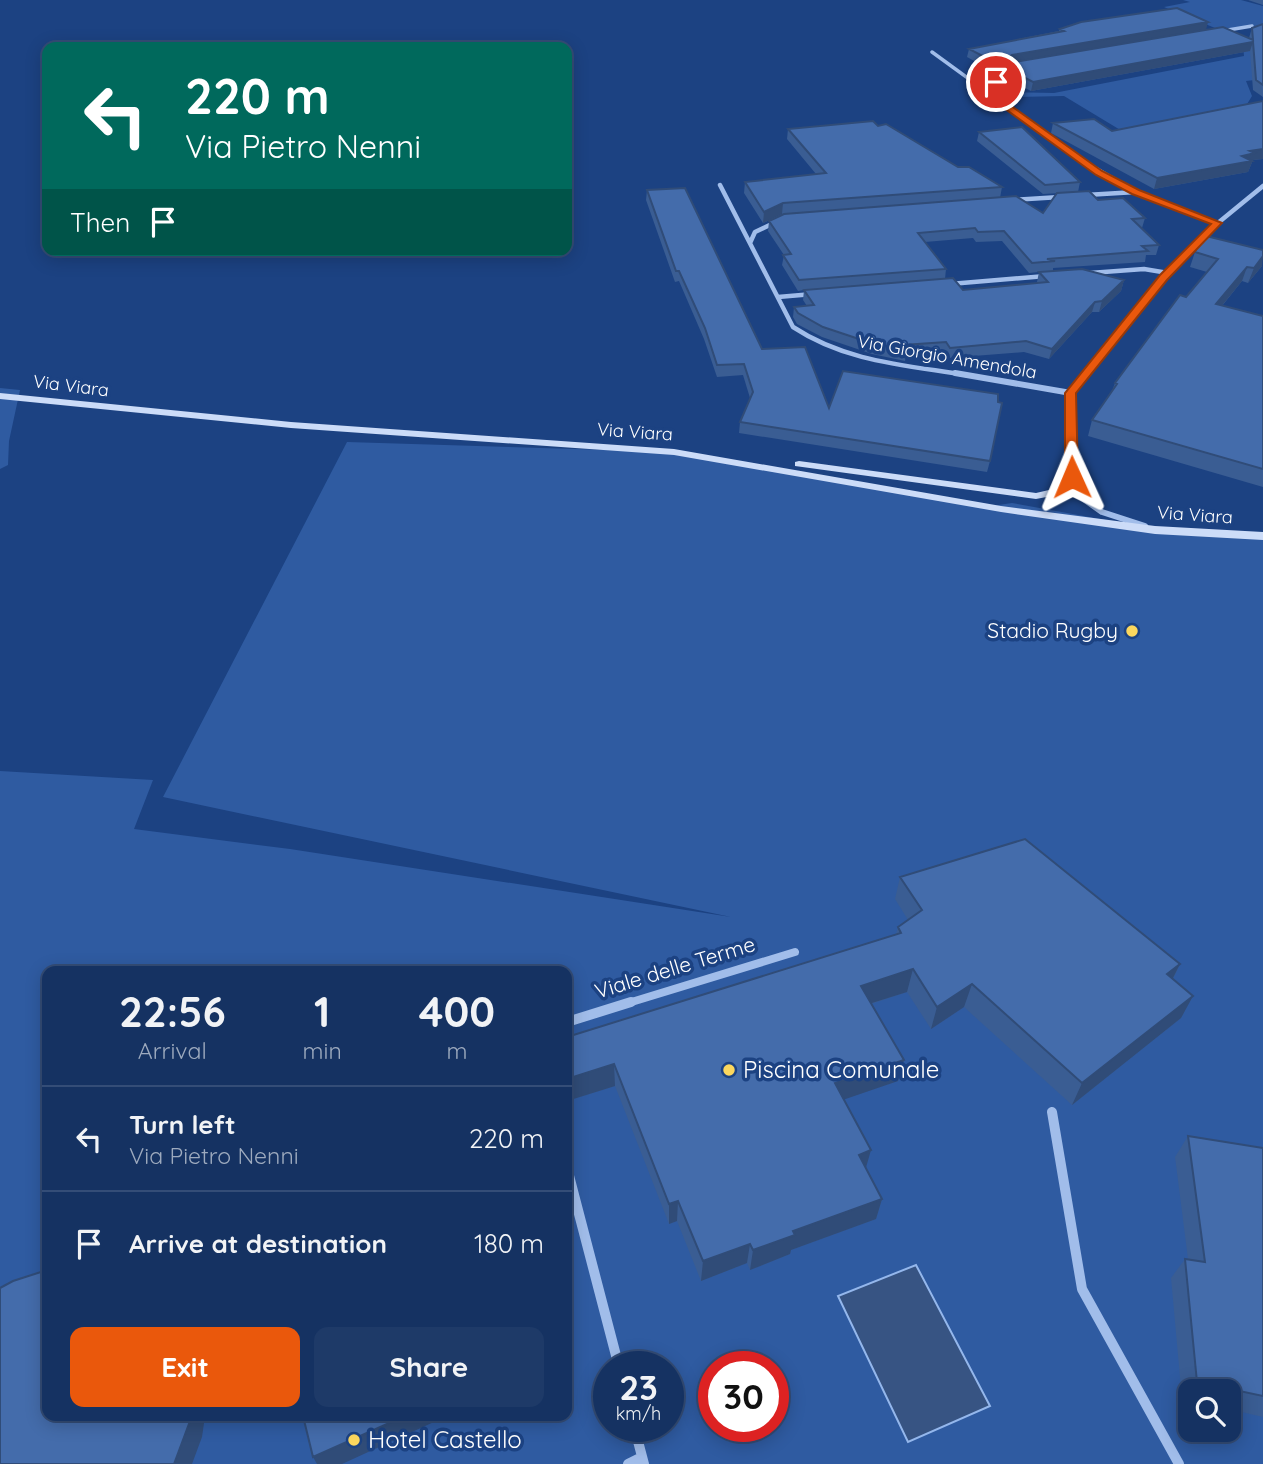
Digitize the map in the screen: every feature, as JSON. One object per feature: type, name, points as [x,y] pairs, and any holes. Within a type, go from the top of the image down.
[{"type":"main road","name":"Via Viara","points":[[0,396],[291,425],[674,452],[1001,509],[1155,530],[1263,536]]},
{"type":"main road","points":[[758,466],[775,462],[851,470],[1036,496],[1053,493],[1072,477]]},
{"type":"street","points":[[1217,32],[1252,26]]},
{"type":"street","points":[[932,52],[1099,173],[1136,192],[1217,223]]},
{"type":"street","points":[[1007,107],[996,93],[996,82],[1011,68],[1023,66]]},
{"type":"street","name":"Via Giorgio Amendola","points":[[720,185],[793,327],[811,341],[844,354],[882,363],[1070,393]]},
{"type":"street","points":[[1155,530],[1102,512],[1078,495],[1072,477],[1070,393],[1168,273],[1217,223],[1263,187]]},
{"type":"street","points":[[1080,196],[1136,192]]},
{"type":"street","points":[[1011,201],[1066,197]]},
{"type":"street","points":[[750,243],[755,232],[782,219]]},
{"type":"street","points":[[1080,274],[1144,269],[1168,273]]},
{"type":"street","points":[[943,284],[1054,276]]},
{"type":"street","points":[[778,297],[820,294]]},
{"type":"street","name":"Viale delle Terme","points":[[572,1019],[795,952]]},
{"type":"street","points":[[1052,1112],[1082,1289],[1179,1464]]},
{"type":"street","points":[[572,1187],[615,1351]]},
{"type":"street","points":[[628,1464],[643,1461],[638,1442]]},
{"type":"shaded area","points":[[1183,0],[1241,0],[1263,6],[1263,28],[1215,28],[1164,7],[1190,2]]},
{"type":"shaded area","points":[[1243,45],[1251,45],[1263,79],[1246,81],[1252,96],[1244,109],[1122,131],[1064,96],[1010,97],[1009,92],[1054,93],[1244,56]]},
{"type":"shaded area","points":[[0,388],[20,390],[9,441],[8,465],[0,469]]},
{"type":"shaded area","points":[[347,442],[674,452],[985,507],[1012,503],[1150,528],[1263,536],[1263,1464],[0,1464],[0,771],[153,780],[134,829],[290,849],[731,917],[163,797]]},
{"type":"shaded area","points":[[916,1265],[990,1406],[908,1442],[838,1296]]},
{"type":"building","points":[[1177,8],[1208,22],[1012,55],[1000,65],[969,49],[1064,31],[1060,29],[1081,22]]},
{"type":"building","points":[[1263,24],[1263,85],[1256,80],[1253,42],[1033,82],[1008,69],[1015,62],[1223,27],[1253,40],[1252,28]]},
{"type":"building","points":[[1263,101],[1263,149],[1250,151],[1255,153],[1242,156],[1252,161],[1157,178],[1053,123],[1094,119],[1112,131]]},
{"type":"building","points":[[873,121],[878,126],[886,124],[958,167],[969,167],[1002,187],[783,203],[764,212],[745,182],[826,173],[788,129]]},
{"type":"building","points":[[1022,127],[1080,182],[1045,185],[979,132]]},
{"type":"building","points":[[685,188],[762,349],[805,347],[829,408],[843,371],[998,394],[998,402],[1002,403],[990,461],[740,422],[753,392],[744,364],[717,365],[705,328],[679,271],[676,271],[647,190]]},
{"type":"building","points":[[1089,191],[1098,200],[1123,198],[1145,218],[1132,219],[1159,245],[1142,246],[1148,251],[1047,259],[1055,261],[1032,263],[1004,231],[978,232],[975,228],[918,233],[946,269],[799,280],[783,255],[791,254],[769,221],[784,214],[1016,196],[1043,213],[1057,193]]},
{"type":"building","points":[[1202,235],[1263,250],[1263,256],[1254,268],[1247,267],[1216,304],[1263,316],[1263,469],[1092,420],[1117,384],[1115,383],[1180,295],[1186,297],[1218,259],[1195,252]]},
{"type":"building","points":[[1082,269],[1124,280],[1102,301],[1095,302],[1052,349],[1026,341],[950,348],[946,342],[904,345],[907,350],[874,344],[823,327],[798,313],[794,307],[814,305],[804,290],[953,278],[963,290],[1048,282],[1039,272]]},
{"type":"building","name":"Piscina Comunale","points":[[1025,839],[1180,964],[1167,974],[1193,996],[1082,1083],[972,984],[937,1007],[913,969],[861,986],[904,1060],[835,1083],[871,1150],[859,1155],[882,1199],[793,1231],[795,1235],[753,1250],[750,1244],[703,1261],[678,1201],[669,1204],[614,1064],[572,1077],[572,1035],[901,933],[898,927],[922,910],[900,877]]},
{"type":"building","points":[[1188,1136],[1263,1148],[1263,1396],[1241,1391],[1241,1379],[1197,1379],[1185,1259],[1205,1262]]},
{"type":"building","points":[[42,1272],[42,1421],[190,1421],[174,1464],[0,1464],[0,1288]]},
{"type":"building","points":[[304,1421],[394,1421],[313,1457]]},
{"type":"place","name":"Stadio Rugby","points":[[1132,631]]},
{"type":"place","name":"Piscina Comunale","points":[[729,1070]]},
{"type":"place","name":"Hotel Castello","points":[[354,1440]]},
{"type":"route","points":[[996,82],[996,93],[1007,107],[1099,173],[1136,192],[1217,223],[1163,277],[1129,323],[1070,393],[1072,477]]}]
